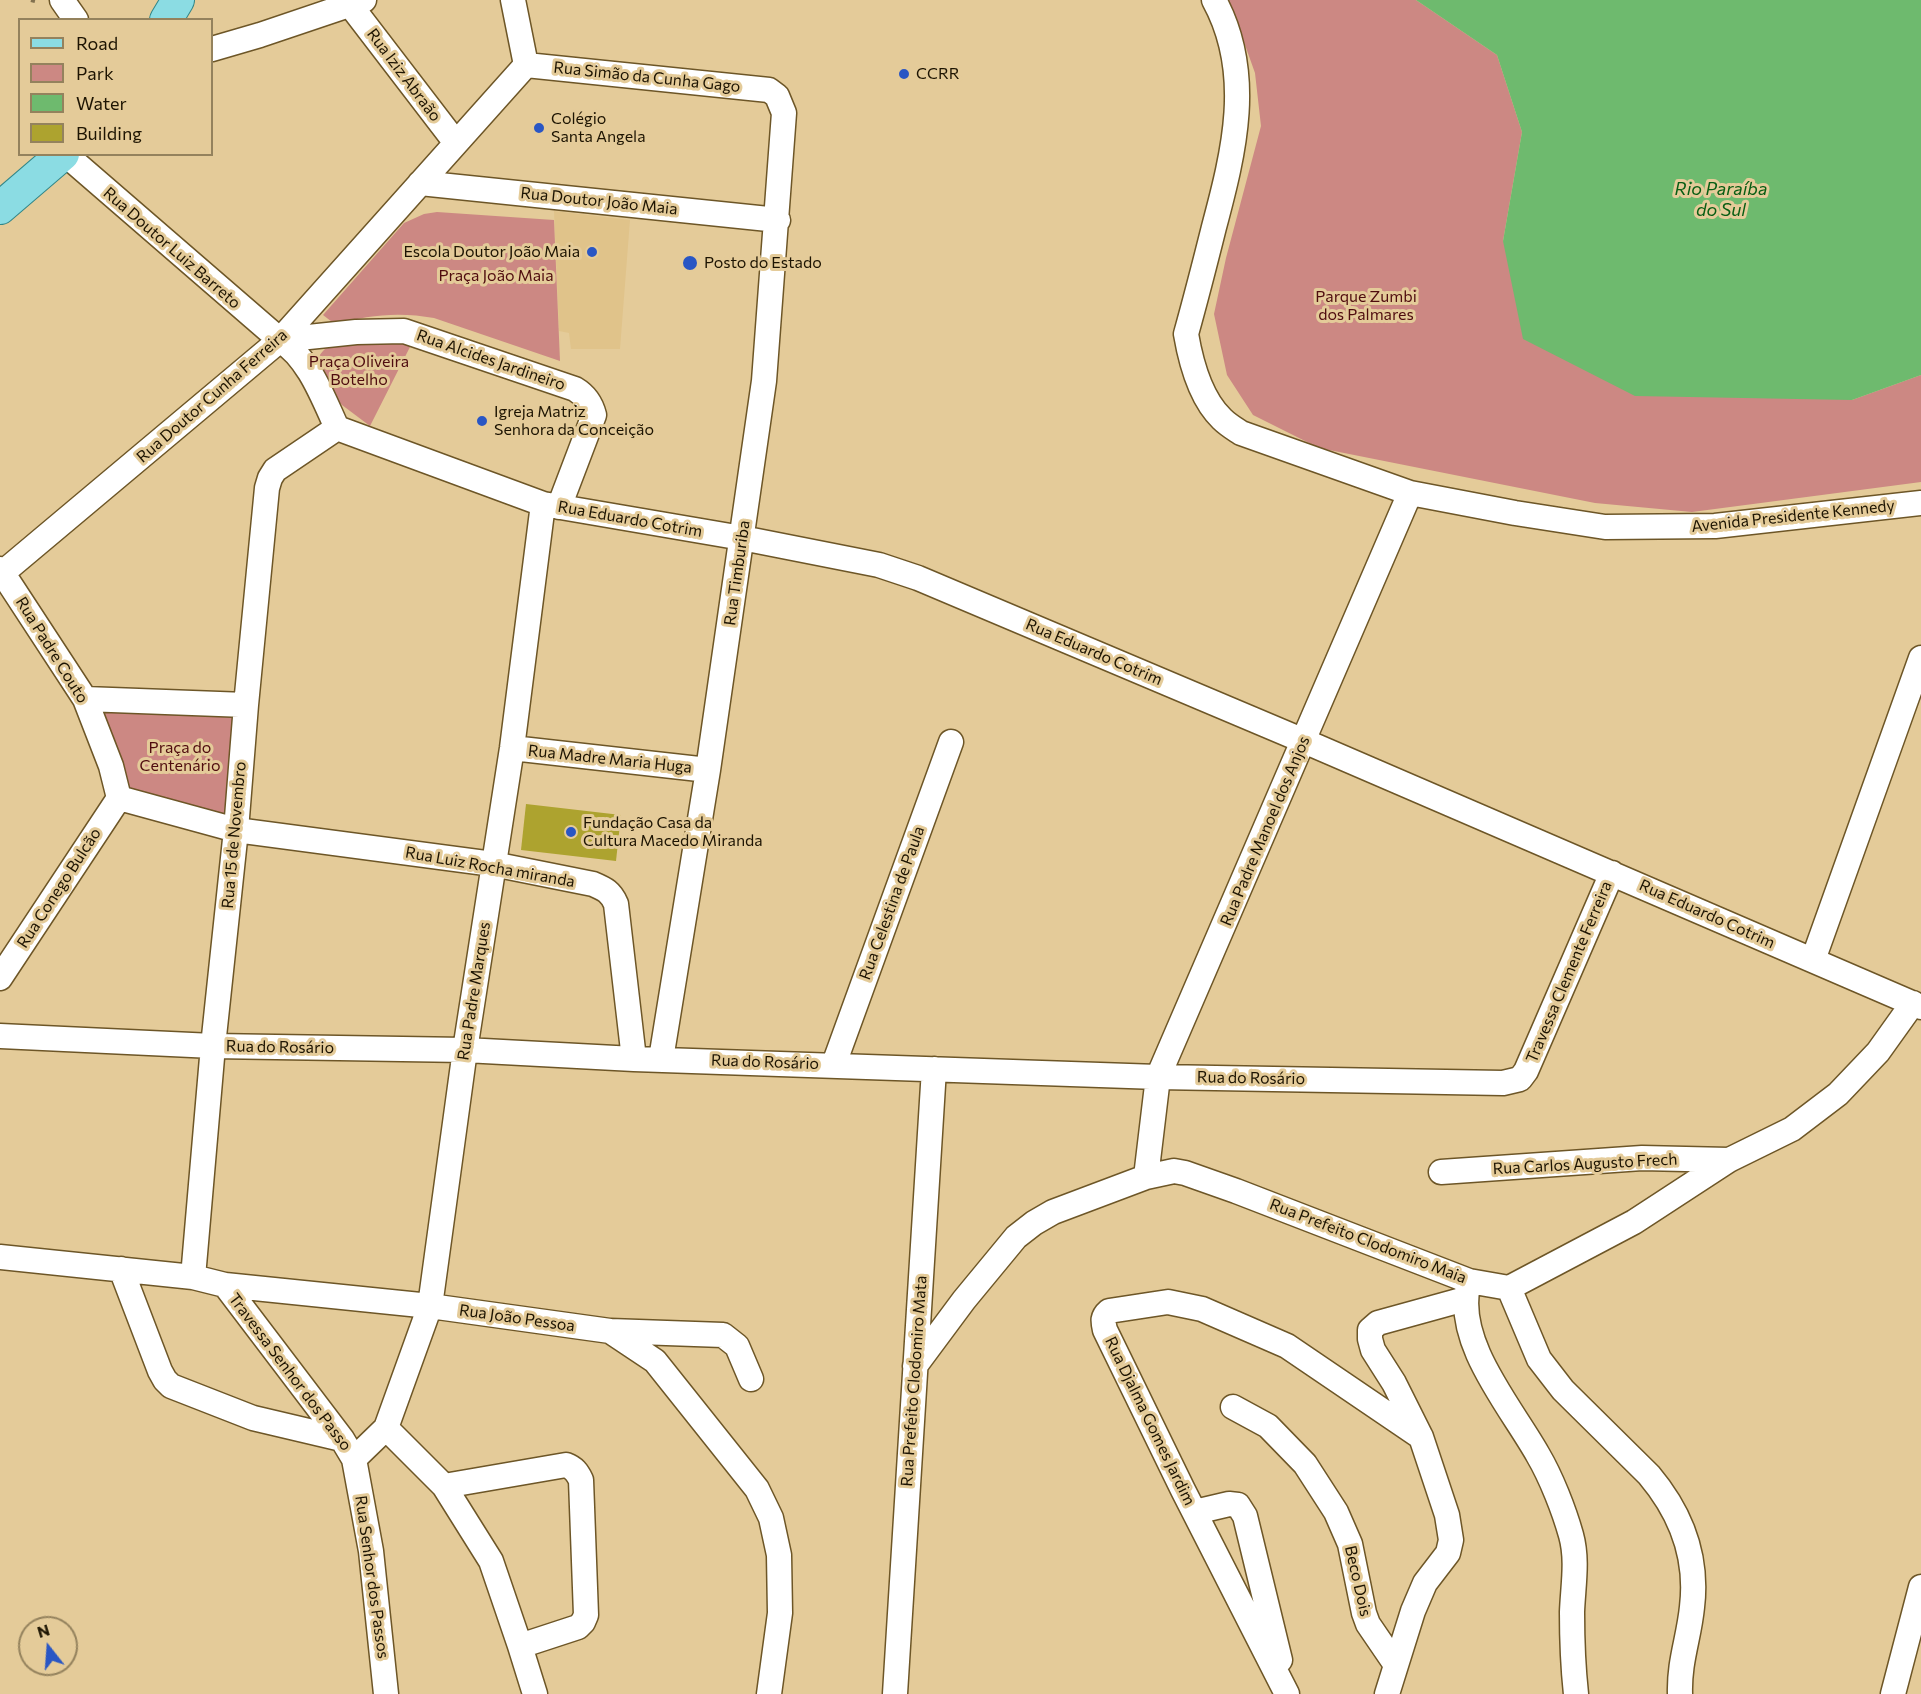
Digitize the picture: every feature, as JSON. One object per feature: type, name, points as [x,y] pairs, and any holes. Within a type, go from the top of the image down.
[{"type":"main road","points":[[167,18],[178,0]]},
{"type":"main road","points":[[0,182],[29,156]]},
{"type":"main road","points":[[0,208],[62,156]]},
{"type":"street","points":[[62,0],[75,18]]},
{"type":"street","points":[[513,0],[526,65]]},
{"type":"street","name":"Avenida Presidente Kennedy","points":[[1214,0],[1234,52],[1238,93],[1232,162],[1186,334],[1191,362],[1206,397],[1221,419],[1241,434],[1410,493],[1605,527],[1715,526],[1921,503]]},
{"type":"street","points":[[213,49],[351,2]]},
{"type":"street","name":"Rua Iziz Abraão","points":[[351,2],[456,143]]},
{"type":"street","name":"Rua Simão da Cunha Gago","points":[[526,65],[769,90]]},
{"type":"street","name":"Rua Doutor Cunha Ferreira","points":[[1,572],[280,340],[526,65]]},
{"type":"street","name":"Rua Timburiba","points":[[661,1059],[708,770],[764,381],[784,113],[777,96],[769,90]]},
{"type":"street","name":"Rua Doutor Luiz Barreto","points":[[66,156],[280,340]]},
{"type":"street","name":"Rua Doutor João Maia","points":[[420,183],[777,220]]},
{"type":"street","name":"Rua Alcides Jardineiro","points":[[280,340],[404,331],[567,385],[584,394],[589,402]]},
{"type":"street","points":[[280,340],[288,345],[307,369],[321,392],[337,428]]},
{"type":"street","name":"Rua Padre Marques","points":[[348,1449],[386,1428],[430,1306],[493,864],[551,505],[592,422],[594,415],[589,402]]},
{"type":"street","name":"Rua Eduardo Cotrim","points":[[337,428],[551,505],[742,538],[879,565],[918,578],[1304,741],[1917,1005]]},
{"type":"street","name":"Rua 15 de Novembro","points":[[193,1276],[267,488],[275,470],[337,428]]},
{"type":"street","name":"Rua Padre Manoel dos Anjos","points":[[1146,1177],[1158,1077],[1410,493]]},
{"type":"street","name":"Rua Padre Couto","points":[[1,572],[85,699],[111,766],[119,798]]},
{"type":"street","points":[[1813,960],[1921,658]]},
{"type":"street","points":[[85,699],[246,705]]},
{"type":"street","name":"Rua Celestina de Paula","points":[[834,1064],[951,742]]},
{"type":"street","name":"Rua Madre Maria Huga","points":[[512,748],[708,770]]},
{"type":"street","points":[[119,798],[236,830]]},
{"type":"street","name":"Rua Conego Bulcão","points":[[0,978],[119,798]]},
{"type":"street","name":"Rua Luiz Rocha miranda","points":[[236,830],[493,864],[593,884],[606,889],[616,904],[634,1059]]},
{"type":"street","name":"Travessa Clemente Ferreira","points":[[1526,1071],[1612,873]]},
{"type":"street","points":[[1680,1694],[1679,1672],[1692,1607],[1693,1572],[1684,1532],[1662,1490],[1563,1390],[1539,1359],[1509,1288],[1634,1222],[1729,1160],[1792,1129],[1838,1094],[1878,1052],[1917,1005]]},
{"type":"street","name":"Rua do Rosário","points":[[0,1036],[213,1046],[465,1050],[634,1059],[834,1064],[1158,1077],[1503,1083],[1520,1079],[1526,1071]]},
{"type":"street","name":"Rua Prefeito Clodomiro Mata","points":[[895,1694],[934,1069]]},
{"type":"street","name":"Rua Carlos Augusto Frech","points":[[1441,1172],[1642,1158],[1729,1160]]},
{"type":"street","name":"Rua Prefeito Clodomiro Maia","points":[[915,1366],[1016,1236],[1053,1212],[1146,1177],[1174,1171],[1247,1195],[1467,1290],[1509,1288]]},
{"type":"street","name":"Rua João Pessoa","points":[[0,1257],[193,1276],[225,1285],[430,1306],[610,1331],[655,1360],[758,1489],[771,1518],[779,1556],[780,1613],[769,1694]]},
{"type":"street","points":[[121,1269],[160,1371],[171,1386],[254,1418],[348,1449]]},
{"type":"street","name":"Travessa Senhor dos Passo","points":[[225,1285],[348,1449]]},
{"type":"street","points":[[1387,1694],[1425,1583],[1448,1553],[1451,1540],[1447,1515],[1421,1437],[1394,1383],[1373,1350],[1370,1330],[1378,1323],[1467,1290],[1466,1316],[1476,1351],[1539,1457],[1570,1534],[1575,1557],[1572,1613],[1576,1694]]},
{"type":"street","name":"Rua Djalma Gomes Jardim","points":[[1288,1694],[1105,1330],[1102,1321],[1105,1315],[1109,1311],[1158,1303],[1183,1303],[1202,1309],[1287,1346],[1421,1437]]},
{"type":"street","points":[[610,1331],[723,1335],[737,1346],[751,1379]]},
{"type":"street","name":"Beco Dois","points":[[1233,1407],[1268,1426],[1305,1464],[1336,1512],[1350,1544],[1366,1619],[1396,1665]]},
{"type":"street","points":[[386,1428],[444,1486],[491,1561],[535,1694]]},
{"type":"street","name":"Rua Senhor dos Passos","points":[[348,1449],[371,1551],[387,1694]]},
{"type":"street","points":[[444,1486],[566,1465],[574,1468],[578,1473],[586,1615],[578,1627],[520,1646]]},
{"type":"street","name":"Rua Djalma Gomes Jardim","points":[[1196,1512],[1234,1504],[1238,1505],[1245,1516],[1288,1694]]},
{"type":"street","points":[[1893,1694],[1921,1587]]},
{"type":"shaded area","name":"Escola Doutor João Maia","points":[[554,211],[630,220],[620,349],[571,349],[569,333],[559,331]]},
{"type":"green space","name":"Parque Zumbi dos Palmares","points":[[1229,0],[1416,0],[1497,55],[1522,132],[1503,241],[1852,400],[1921,375],[1921,482],[1692,512],[1595,503],[1319,448],[1253,415],[1227,375],[1214,314],[1226,258],[1261,126],[1255,73]]},
{"type":"green space","name":"Praça João Maia","points":[[437,212],[554,220],[560,361],[434,318],[385,315],[360,318],[336,325],[323,315],[404,223],[424,214]]},
{"type":"green space","name":"Praça Oliveira Botelho","points":[[332,343],[412,343],[370,426],[328,391],[316,364],[322,352]]},
{"type":"green space","name":"Praça do Centenário","points":[[98,706],[236,710],[227,818],[127,795]]},
{"type":"water","name":"Rio Paraíba do Sul","points":[[1416,0],[1921,0],[1921,375],[1852,400],[1635,396],[1523,339],[1503,241],[1522,132],[1497,55]]},
{"type":"building","name":"Fundação Casa da Cultura Macedo Miranda","points":[[526,804],[621,815],[616,861],[521,850]]},
{"type":"place","name":"CCRR","points":[[904,74]]},
{"type":"place","name":"Colégio Santa Angela","points":[[539,128]]},
{"type":"place","name":"Escola Doutor João Maia","points":[[592,252]]},
{"type":"place","name":"Posto do Estado","points":[[690,263]]},
{"type":"place","name":"Igreja Matriz Senhora da Conceição","points":[[482,421]]},
{"type":"place","name":"Fundação Casa da Cultura Macedo Miranda","points":[[571,832]]}]
